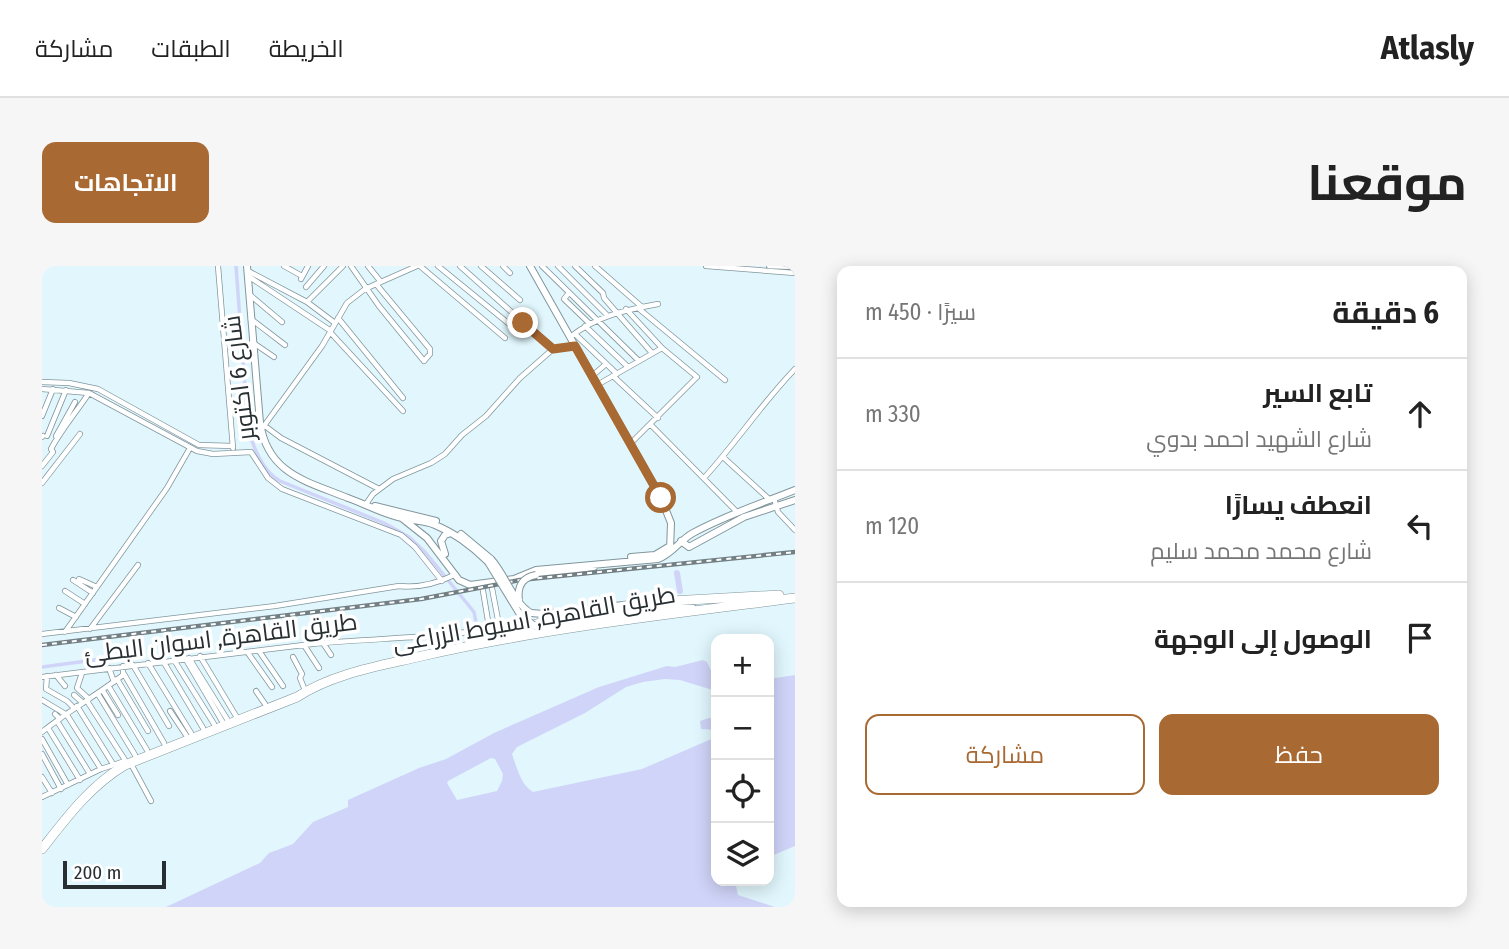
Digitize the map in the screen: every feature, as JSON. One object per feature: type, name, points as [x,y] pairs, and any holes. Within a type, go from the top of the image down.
[{"type":"highway","name":"طريق القاهرة, اسيوط الزراعى","points":[[42,841],[79,796],[96,780],[125,761],[164,743],[361,668],[484,640],[502,631],[543,622],[659,603],[795,593]]},
{"type":"highway","name":"طريق القاهرة, اسيوط الزراعى","points":[[42,849],[81,800],[125,761],[297,697],[322,683],[356,672],[502,639],[698,609],[795,598]]},
{"type":"street","points":[[218,266],[234,449]]},
{"type":"street","points":[[284,266],[302,278],[308,266]]},
{"type":"street","points":[[306,287],[324,266]]},
{"type":"street","points":[[307,302],[343,266]]},
{"type":"street","points":[[351,266],[421,360],[424,360],[430,354],[430,349],[369,266]]},
{"type":"street","points":[[397,266],[402,273]]},
{"type":"street","points":[[379,489],[263,428],[347,303],[367,289],[416,266],[505,338]]},
{"type":"street","points":[[438,266],[519,332],[528,328]]},
{"type":"street","points":[[460,266],[553,349]]},
{"type":"street","points":[[481,266],[520,300]]},
{"type":"street","points":[[503,266],[510,273]]},
{"type":"street","points":[[530,266],[572,336],[575,346],[664,504],[672,530],[669,553]]},
{"type":"street","points":[[542,266],[639,361]]},
{"type":"street","points":[[558,266],[607,315]]},
{"type":"street","points":[[575,266],[603,293],[652,353]]},
{"type":"street","points":[[596,266],[725,380]]},
{"type":"street","points":[[706,266],[795,270]]},
{"type":"street","points":[[769,266],[795,270]]},
{"type":"street","points":[[248,271],[337,320],[403,398]]},
{"type":"street","points":[[248,271],[330,331],[403,411]]},
{"type":"street","name":"شارع 6 اكتوبر","points":[[248,271],[253,342],[268,451],[289,473],[368,505]]},
{"type":"street","points":[[568,294],[564,299],[628,367]]},
{"type":"street","points":[[249,295],[282,322]]},
{"type":"street","points":[[572,336],[607,315],[658,304]]},
{"type":"street","points":[[626,309],[662,348],[697,377],[631,443]]},
{"type":"street","points":[[251,318],[285,345]]},
{"type":"street","points":[[572,336],[606,364],[658,418]]},
{"type":"street","points":[[253,342],[274,357]]},
{"type":"street","points":[[368,505],[379,489],[393,479],[431,463],[445,453],[553,349],[575,346]]},
{"type":"street","points":[[597,385],[662,348]]},
{"type":"street","points":[[592,376],[606,364]]},
{"type":"street","points":[[704,478],[795,369]]},
{"type":"street","points":[[42,382],[69,383],[98,389],[199,445],[251,452],[270,480],[290,493],[401,535],[448,578]]},
{"type":"street","points":[[42,388],[89,393],[190,448],[214,454],[234,449]]},
{"type":"street","points":[[42,415],[52,389]]},
{"type":"street","points":[[57,437],[43,436],[66,390]]},
{"type":"street","points":[[57,437],[89,393]]},
{"type":"street","points":[[42,466],[53,452],[51,449],[75,402]]},
{"type":"street","points":[[651,425],[736,511]]},
{"type":"street","points":[[42,483],[80,434]]},
{"type":"street","points":[[65,632],[167,488],[190,448]]},
{"type":"street","points":[[723,457],[772,499],[779,514],[795,530]]},
{"type":"street","points":[[42,634],[275,606],[448,578],[482,585],[514,579],[533,570],[658,559],[669,553],[682,540],[712,522],[795,490]]},
{"type":"street","points":[[672,530],[689,547],[744,517],[795,501]]},
{"type":"street","points":[[368,505],[403,519],[429,523],[451,533],[489,561],[519,612],[535,626],[553,627],[672,608],[698,609]]},
{"type":"street","points":[[368,505],[438,522],[469,540],[507,579],[519,601],[531,613],[543,614],[638,601],[659,603]]},
{"type":"street","points":[[403,519],[427,538],[448,578]]},
{"type":"street","points":[[712,522],[717,530]]},
{"type":"street","points":[[451,533],[442,539],[442,549],[458,574],[470,582],[505,578],[538,565],[655,555],[671,544]]},
{"type":"street","points":[[519,601],[518,591],[528,577],[624,561]]},
{"type":"street","points":[[90,629],[138,565]]},
{"type":"street","points":[[93,593],[76,580],[97,587]]},
{"type":"street","points":[[491,583],[502,631]]},
{"type":"street","points":[[482,585],[488,629],[484,640]]},
{"type":"street","points":[[65,592],[85,604]]},
{"type":"street","points":[[59,608],[76,617]]},
{"type":"street","name":"طريق القاهرة, اسوان البطئ","points":[[45,677],[200,656],[323,643],[447,636],[488,629]]},
{"type":"street","points":[[323,643],[331,655]]},
{"type":"street","points":[[304,645],[318,668]]},
{"type":"street","points":[[259,651],[283,685]]},
{"type":"street","points":[[248,652],[272,687]]},
{"type":"street","points":[[200,656],[225,720]]},
{"type":"street","points":[[293,657],[302,674],[300,678],[304,688]]},
{"type":"street","points":[[187,658],[225,720]]},
{"type":"street","points":[[174,660],[225,720]]},
{"type":"street","points":[[163,661],[203,728]]},
{"type":"street","points":[[148,663],[189,734]]},
{"type":"street","points":[[133,665],[169,726]]},
{"type":"street","points":[[123,666],[124,674],[164,743]]},
{"type":"street","points":[[109,668],[149,731]]},
{"type":"street","points":[[82,672],[76,688],[82,704],[125,761]]},
{"type":"street","points":[[42,733],[124,674]]},
{"type":"street","points":[[56,675],[65,686]]},
{"type":"street","points":[[45,677],[46,689],[67,701],[82,704]]},
{"type":"street","points":[[109,687],[147,750]]},
{"type":"street","points":[[257,691],[265,704]]},
{"type":"street","points":[[100,692],[125,761]]},
{"type":"street","points":[[100,692],[118,715]]},
{"type":"street","points":[[75,695],[125,761],[151,801]]},
{"type":"street","points":[[42,700],[67,715],[101,769]]},
{"type":"street","points":[[170,710],[189,734]]},
{"type":"street","points":[[55,714],[90,774]]},
{"type":"street","points":[[48,728],[80,780]]},
{"type":"street","points":[[42,739],[68,785]]},
{"type":"street","points":[[42,754],[61,789]]},
{"type":"street","points":[[42,797],[101,769],[125,761]]},
{"type":"street","points":[[42,777],[52,793]]},
{"type":"water","points":[[703,660],[707,662],[711,671],[711,689],[680,680],[665,679],[626,687],[585,713],[517,747],[512,754],[520,776],[533,792],[642,769],[711,739],[711,886],[736,886],[738,895],[775,907],[166,907],[260,863],[269,853],[293,844],[313,822],[348,807],[348,800],[419,768],[446,759],[494,733],[599,687],[667,666],[675,667]],"holes":[[[491,758],[495,759],[503,774],[497,791],[457,800],[447,783]]]},
{"type":"water","points":[[795,675],[795,846],[774,855],[774,697],[774,678]]},
{"type":"water","points":[[711,718],[711,730],[701,729],[700,721]]},
{"type":"waterway","points":[[236,266],[248,429],[256,451],[268,471],[280,481],[384,523],[409,537],[425,552],[474,612],[476,622]]},
{"type":"waterway","points":[[677,573],[680,591]]},
{"type":"waterway","points":[[42,667],[117,657]]},
{"type":"railway","points":[[42,645],[421,599],[520,580],[795,552]]},
{"type":"route","points":[[523,323],[553,349],[575,346],[661,498]]}]
